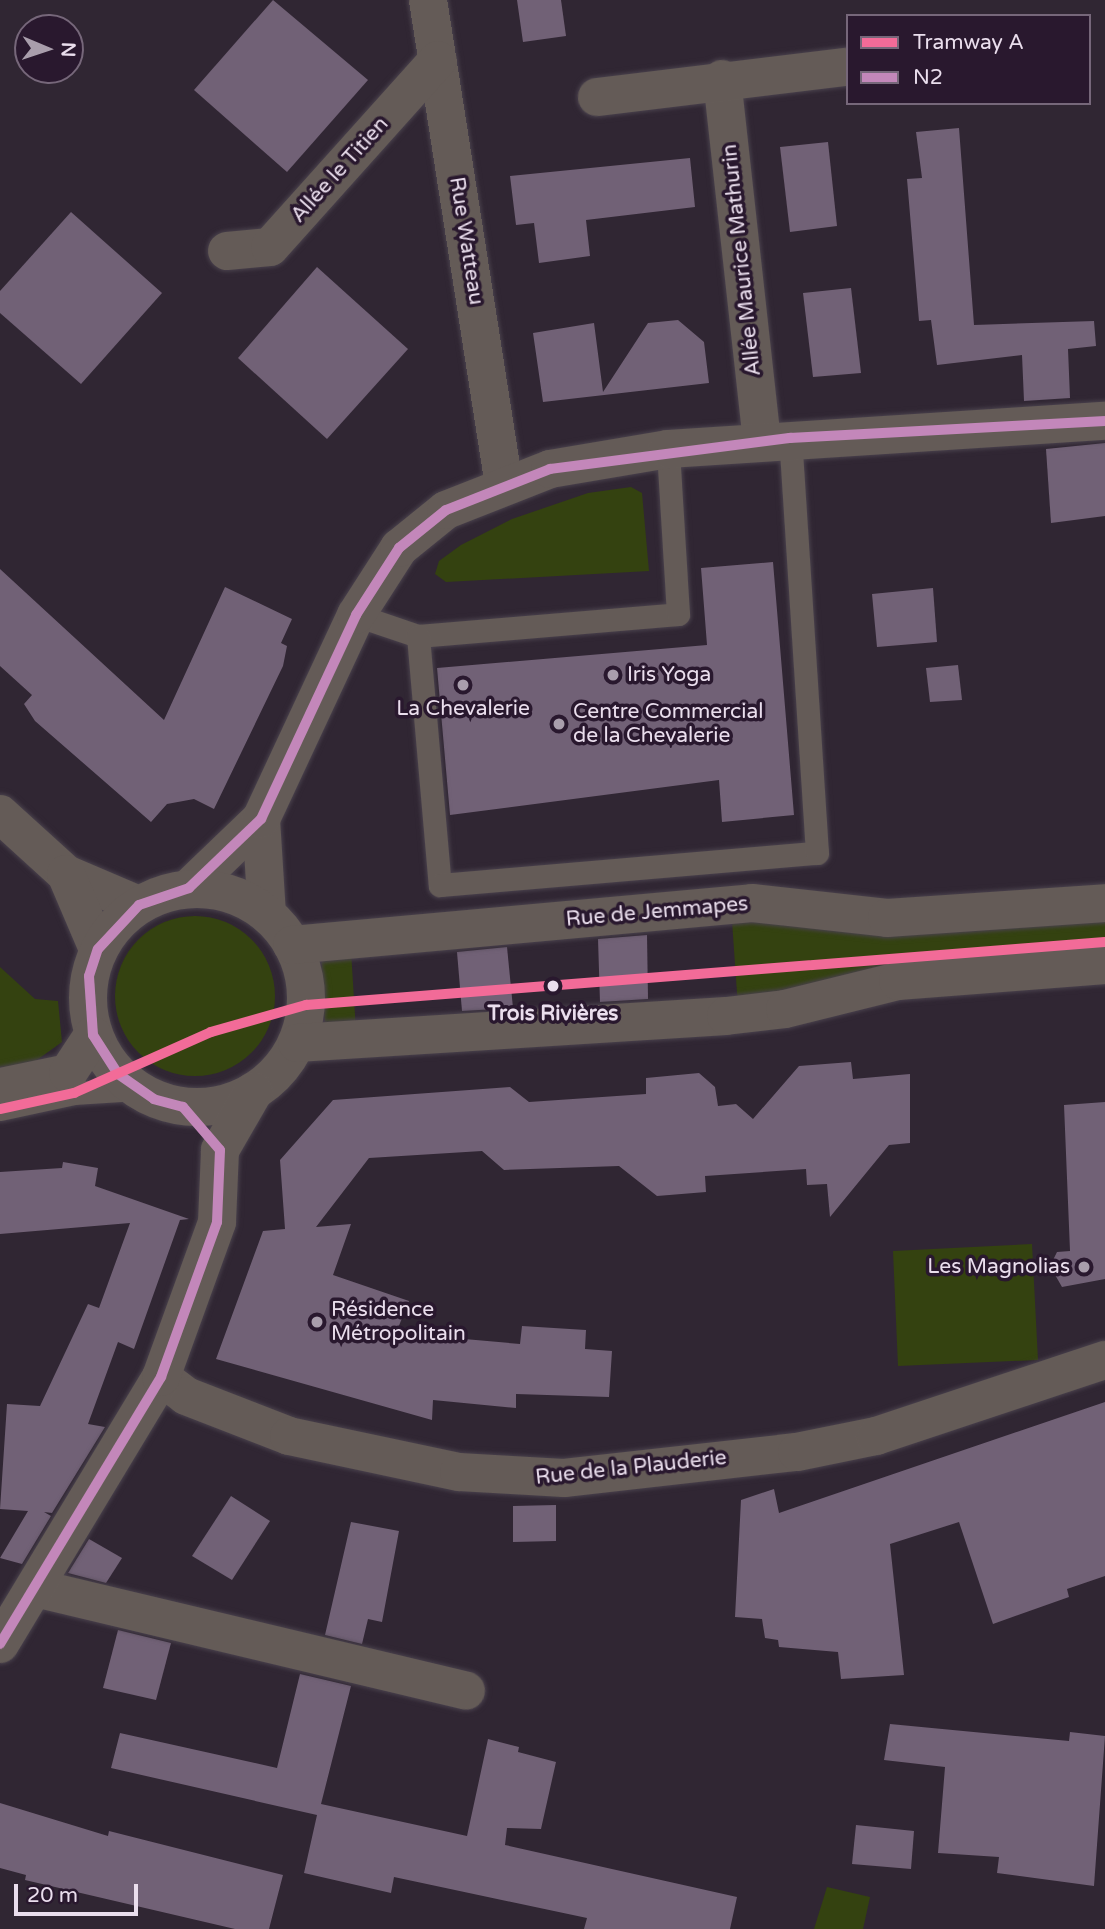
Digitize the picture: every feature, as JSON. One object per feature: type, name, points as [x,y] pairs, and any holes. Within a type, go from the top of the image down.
[{"type":"street","name":"Rue Watteau","points":[[428,0],[504,483]]},
{"type":"street","name":"Allée le Titien","points":[[227,251],[270,247],[438,60]]},
{"type":"street","points":[[597,97],[722,79],[845,67]]},
{"type":"street","name":"Allée Maurice Mathurin","points":[[722,79],[776,440]]},
{"type":"street","points":[[254,1091],[220,1105],[183,1107],[137,1089],[118,1074],[93,1035],[88,986],[98,949],[139,905],[189,888],[261,819],[356,615],[399,548],[446,510],[504,483],[668,450],[776,440],[1105,421]]},
{"type":"street","points":[[0,814],[65,874],[139,905]]},
{"type":"street","points":[[261,819],[267,914]]},
{"type":"street","points":[[65,874],[98,949]]},
{"type":"street","points":[[0,1644],[160,1377],[217,1222],[220,1150],[254,1091],[297,1043],[304,976],[292,945],[267,914],[243,899],[189,888]]},
{"type":"street","name":"Rue de Jemmapes","points":[[292,945],[752,903],[887,918],[1105,903]]},
{"type":"street","points":[[297,1043],[726,1016],[785,1009],[898,981],[1105,965]]},
{"type":"street","points":[[0,1087],[68,1073],[93,1035]]},
{"type":"street","points":[[183,1107],[220,1150]]},
{"type":"street","name":"Rue de la Plauderie","points":[[160,1377],[186,1396],[289,1436],[460,1472],[564,1478],[797,1452],[876,1436],[1105,1360]]},
{"type":"street","points":[[35,1588],[466,1692]]},
{"type":"lane","points":[[418,636],[440,885],[817,853],[776,440]]},
{"type":"lane","points":[[356,615],[418,636],[678,614],[668,450]]},
{"type":"lane","points":[[0,1109],[86,1092],[137,1089]]},
{"type":"green space","points":[[631,487],[642,493],[649,571],[446,582],[435,574],[439,561],[461,545],[512,519],[588,493]]},
{"type":"green space","points":[[1105,912],[1105,955],[738,1007],[732,921]]},
{"type":"green space","points":[[195,916],[226,922],[252,939],[269,965],[275,996],[269,1027],[252,1053],[226,1070],[195,1076],[164,1070],[138,1053],[121,1027],[115,996],[121,965],[138,939],[164,922]]},
{"type":"green space","points":[[351,951],[356,1031],[325,1027],[321,957]]},
{"type":"green space","points":[[0,967],[35,999],[58,1001],[62,1042],[30,1065],[0,1067]]},
{"type":"green space","points":[[1032,1244],[1038,1360],[898,1366],[893,1251]]},
{"type":"green space","points":[[827,1887],[870,1897],[863,1929],[814,1929]]},
{"type":"building","points":[[273,0],[368,80],[287,172],[194,90]]},
{"type":"building","points":[[517,0],[561,0],[566,36],[523,42]]},
{"type":"building","points":[[959,128],[974,325],[1094,321],[1096,346],[1068,349],[1070,398],[1024,401],[1022,355],[937,365],[931,320],[919,321],[907,179],[922,178],[916,132]]},
{"type":"building","points":[[828,142],[837,226],[790,232],[780,147]]},
{"type":"building","points":[[690,158],[695,207],[586,220],[590,256],[539,263],[534,223],[516,225],[510,176]]},
{"type":"building","points":[[71,212],[162,293],[81,384],[0,313],[0,291]]},
{"type":"building","points":[[317,267],[408,349],[327,439],[238,358]]},
{"type":"building","points":[[851,288],[861,373],[813,377],[803,293]]},
{"type":"building","points":[[678,320],[704,342],[709,383],[543,402],[533,333],[594,323],[603,392],[648,323]]},
{"type":"building","points":[[1105,443],[1105,516],[1051,523],[1046,449]]},
{"type":"building","points":[[773,562],[794,815],[722,822],[719,780],[450,815],[437,668],[707,645],[701,568]]},
{"type":"building","points":[[0,569],[164,720],[225,587],[292,619],[281,643],[287,646],[283,666],[214,809],[194,799],[167,804],[151,822],[35,721],[24,704],[32,695],[0,666]]},
{"type":"building","points":[[933,588],[937,642],[877,647],[872,594]]},
{"type":"building","points":[[958,665],[962,700],[930,702],[926,668]]},
{"type":"building","points":[[647,935],[648,999],[600,1002],[598,939]]},
{"type":"building","points":[[507,947],[513,1008],[462,1011],[457,952]]},
{"type":"building","points":[[851,1062],[853,1079],[910,1074],[910,1143],[889,1145],[830,1217],[827,1184],[807,1185],[806,1169],[705,1176],[706,1192],[657,1196],[619,1166],[504,1170],[482,1151],[369,1158],[316,1227],[351,1224],[333,1275],[409,1301],[396,1333],[520,1344],[522,1326],[586,1330],[585,1349],[612,1351],[609,1397],[516,1394],[516,1408],[433,1400],[432,1420],[216,1359],[263,1231],[285,1229],[280,1160],[333,1100],[510,1087],[529,1102],[646,1094],[646,1078],[699,1073],[715,1087],[718,1106],[736,1104],[753,1119],[799,1066]]},
{"type":"building","points":[[1105,1102],[1105,1279],[1062,1287],[1050,1266],[1057,1252],[1070,1251],[1064,1105]]},
{"type":"building","points":[[63,1162],[98,1168],[95,1186],[189,1219],[180,1220],[134,1349],[118,1342],[88,1424],[105,1427],[52,1513],[44,1512],[51,1516],[22,1564],[0,1558],[28,1511],[0,1509],[7,1404],[40,1406],[88,1304],[99,1308],[130,1223],[0,1234],[0,1172],[62,1168]]},
{"type":"building","points":[[1105,1402],[1105,1576],[1067,1589],[1069,1597],[993,1624],[959,1522],[890,1544],[904,1675],[841,1679],[838,1652],[779,1647],[778,1640],[765,1638],[762,1619],[735,1617],[741,1500],[774,1489],[779,1513]]},
{"type":"building","points":[[231,1496],[270,1521],[232,1580],[192,1556]]},
{"type":"building","points":[[556,1505],[556,1541],[513,1542],[513,1506]]},
{"type":"building","points":[[351,1522],[399,1531],[382,1622],[368,1619],[362,1644],[325,1635]]},
{"type":"building","points":[[89,1539],[122,1558],[106,1583],[68,1573]]},
{"type":"building","points":[[118,1630],[171,1643],[156,1700],[103,1688]]},
{"type":"building","points":[[300,1674],[351,1686],[321,1804],[467,1836],[488,1739],[519,1747],[518,1752],[556,1762],[541,1829],[507,1828],[505,1845],[737,1897],[730,1929],[584,1929],[587,1918],[394,1877],[391,1893],[304,1873],[317,1815],[111,1768],[120,1733],[277,1768]]},
{"type":"building","points":[[890,1724],[1069,1741],[1070,1732],[1105,1736],[1094,1886],[997,1873],[999,1857],[938,1853],[945,1767],[884,1760]]},
{"type":"building","points":[[0,1803],[108,1836],[109,1831],[283,1875],[269,1929],[235,1929],[25,1880],[26,1875],[0,1868]]},
{"type":"building","points":[[856,1825],[914,1831],[911,1869],[852,1864]]},
{"type":"tram line","name":"A","points":[[0,1109],[74,1093],[211,1032],[306,1005],[1105,942]]},
{"type":"transit line","name":"N2","points":[[0,1644],[161,1377],[217,1222],[220,1150],[183,1107],[154,1099],[118,1074],[93,1035],[89,976],[98,949],[139,905],[189,888],[261,819],[356,615],[399,548],[446,510],[550,469],[790,438],[1105,421]]},
{"type":"place","name":"Iris Yoga","points":[[613,675]]},
{"type":"place","name":"La Chevalerie","points":[[463,685]]},
{"type":"place","name":"Centre Commercial de la Chevalerie","points":[[559,724]]},
{"type":"place","name":"Trois Rivières","points":[[553,986]]},
{"type":"place","name":"Les Magnolias","points":[[1084,1267]]},
{"type":"place","name":"Résidence Métropolitain","points":[[317,1322]]}]
